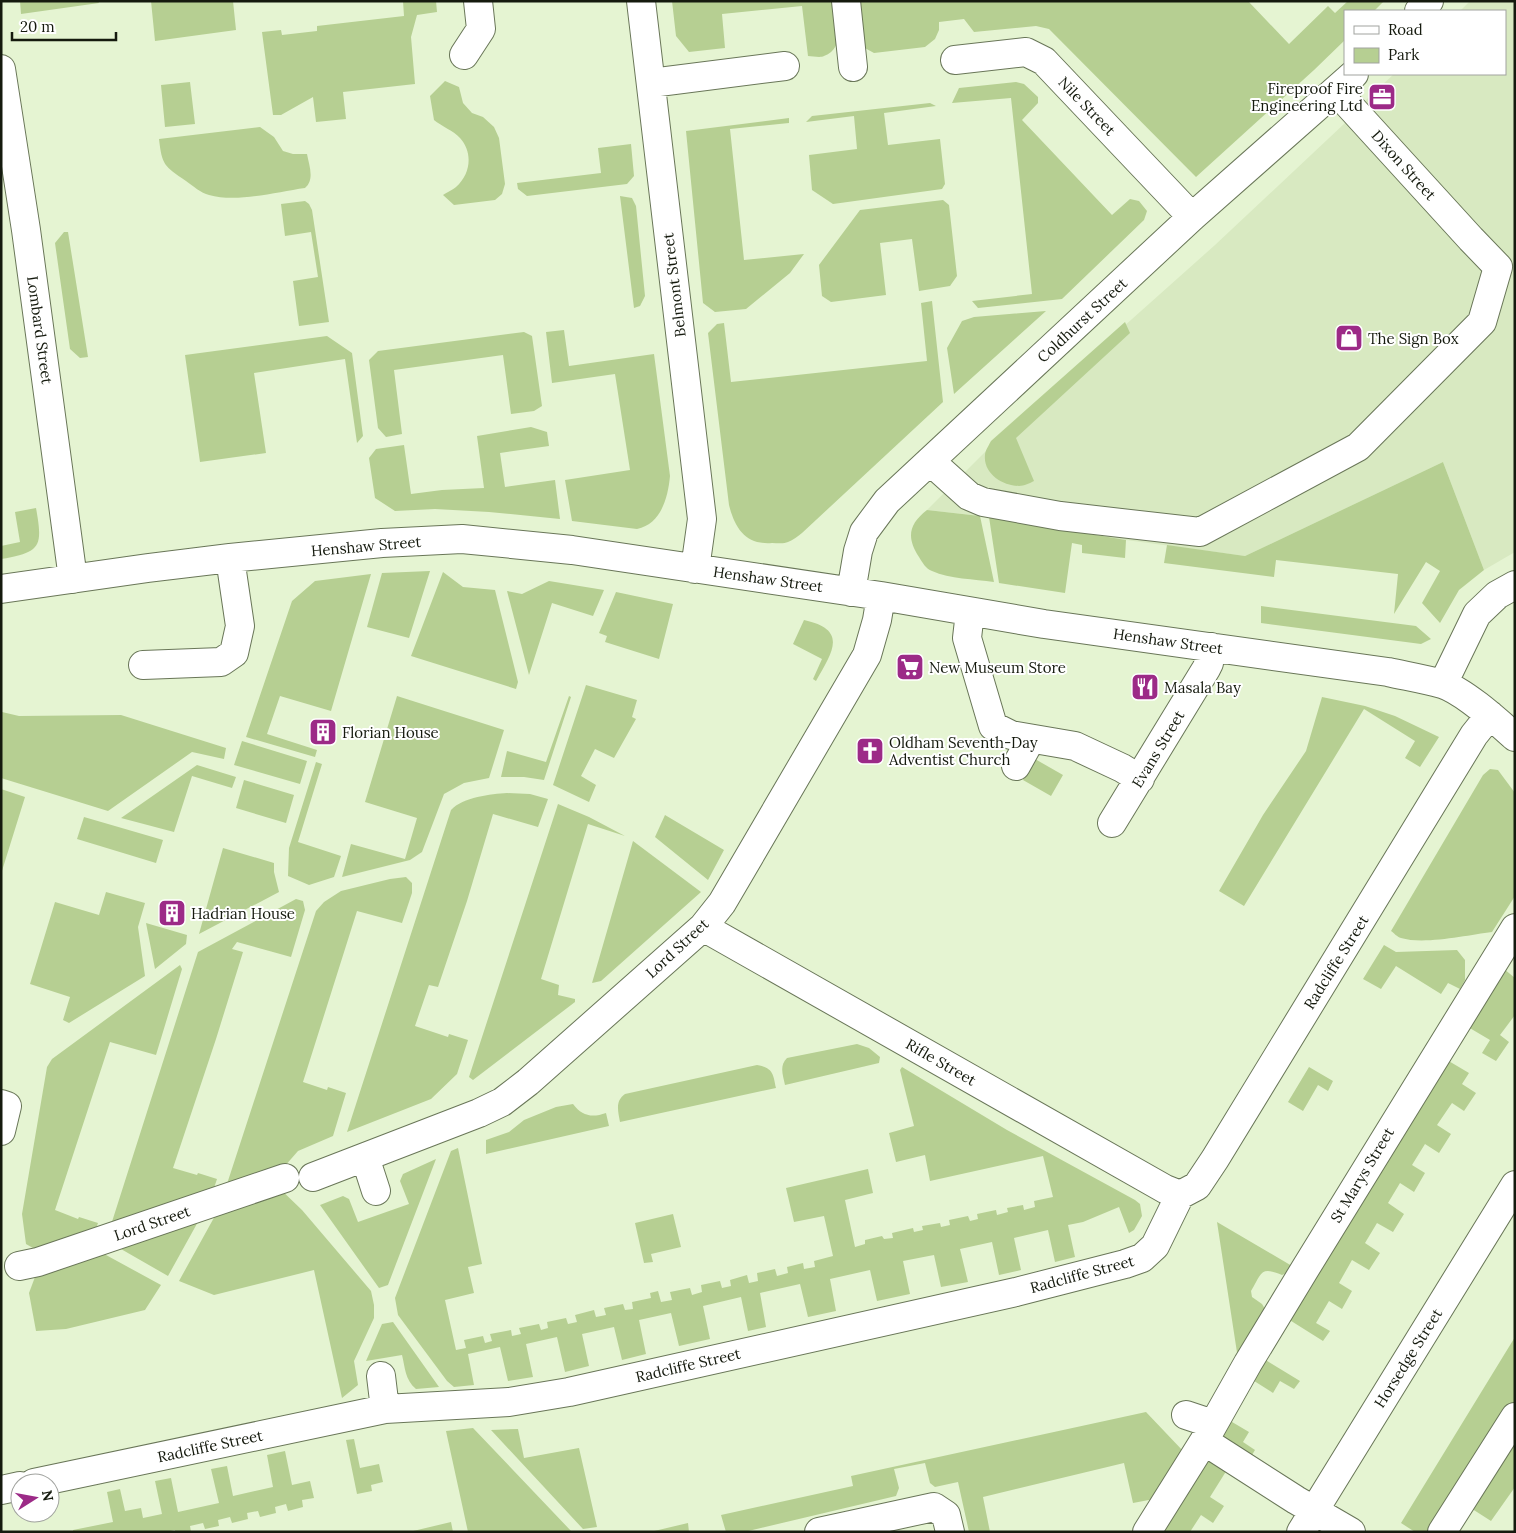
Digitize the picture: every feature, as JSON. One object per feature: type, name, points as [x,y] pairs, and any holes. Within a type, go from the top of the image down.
[{"type":"street","points":[[464,56],[481,30],[478,1]]},
{"type":"street","name":"Belmont Street","points":[[641,1],[702,519],[695,569]]},
{"type":"street","points":[[846,1],[853,67]]},
{"type":"street","points":[[1420,10],[1429,1]]},
{"type":"street","name":"Nile Street","points":[[955,60],[1026,52],[1044,61],[1192,217]]},
{"type":"street","points":[[651,83],[786,66]]},
{"type":"street","name":"Lombard Street","points":[[2,78],[28,240],[74,579]]},
{"type":"street","name":"Coldhurst Street","points":[[851,592],[858,551],[864,532],[886,501],[1192,217],[1345,82]]},
{"type":"street","name":"Dixon Street","points":[[930,461],[968,496],[983,502],[1060,516],[1200,532],[1358,447],[1482,322],[1498,267],[1471,240],[1345,82]]},
{"type":"street","name":"Henshaw Street","points":[[1,589],[230,558],[382,543],[462,539],[572,550],[881,596],[970,612],[1388,672],[1442,684],[1453,689],[1490,715],[1515,737]]},
{"type":"street","points":[[143,665],[221,662],[234,653],[240,626],[230,558]]},
{"type":"street","points":[[1442,684],[1477,614],[1498,595],[1515,585]]},
{"type":"street","name":"Lord Street","points":[[313,1177],[502,1102],[528,1082],[703,927],[722,903],[867,655],[877,620],[881,596]]},
{"type":"street","points":[[970,612],[967,638],[993,726],[1011,735],[1074,746],[1122,768],[1140,779]]},
{"type":"street","name":"Evans Street","points":[[1112,823],[1209,663],[1211,647]]},
{"type":"street","name":"Radcliffe Street","points":[[60,1478],[386,1409],[509,1402],[569,1392],[1016,1292],[1142,1258],[1155,1246],[1180,1195],[1197,1186],[1216,1159],[1474,735],[1490,715]]},
{"type":"street","points":[[1016,766],[1032,738]]},
{"type":"street","name":"Rifle Street","points":[[703,927],[1165,1189],[1180,1195]]},
{"type":"street","name":"St Marys Street","points":[[1147,1532],[1208,1433],[1248,1363],[1515,928]]},
{"type":"street","points":[[1,1104],[6,1106],[1,1131]]},
{"type":"street","points":[[365,1157],[376,1191]]},
{"type":"street","name":"Lord Street","points":[[19,1266],[65,1253],[285,1178]]},
{"type":"street","name":"Horsedge Street","points":[[1307,1521],[1515,1185]]},
{"type":"street","points":[[381,1376],[386,1409]]},
{"type":"street","points":[[1186,1415],[1307,1521],[1351,1532]]},
{"type":"street","points":[[1442,1532],[1515,1417]]},
{"type":"street","points":[[819,1532],[934,1507],[946,1515],[950,1532]]},
{"type":"shaded area","points":[[1470,1],[1515,1],[1515,552],[1484,570],[1443,462],[1245,556],[1126,540],[989,517],[927,510],[1002,435],[1215,245],[1345,123],[1393,75],[1506,75],[1506,10],[1461,10]]},
{"type":"green space","points":[[20,1],[98,1],[99,3],[21,14]]},
{"type":"green space","points":[[151,1],[233,1],[236,30],[155,41]]},
{"type":"green space","points":[[403,1],[436,1],[437,12],[417,15],[411,37],[415,84],[343,92],[346,119],[316,122],[313,97],[281,115],[273,115],[262,32],[281,30],[282,35],[317,31],[317,26],[404,16]]},
{"type":"green space","points":[[672,1],[835,1],[838,40],[831,52],[822,57],[808,56],[802,6],[722,14],[725,48],[689,52],[676,36]]},
{"type":"green space","points":[[855,1],[1248,1],[1289,44],[1328,6],[1335,13],[1348,1],[1384,1],[1375,10],[1344,10],[1344,41],[1196,177],[1049,29],[1036,26],[974,32],[964,19],[939,22],[939,30],[935,39],[925,47],[874,53],[863,47]]},
{"type":"green space","points":[[445,81],[459,87],[463,103],[472,113],[483,117],[494,127],[499,138],[505,184],[502,194],[495,200],[454,205],[443,195],[461,182],[465,176],[468,163],[467,150],[460,138],[434,120],[430,96]]},
{"type":"green space","points":[[190,82],[195,124],[165,127],[161,85]]},
{"type":"green space","points":[[1016,82],[1024,84],[1038,97],[1038,103],[1022,120],[1112,215],[1130,199],[1139,201],[1147,211],[1144,220],[1062,299],[978,308],[972,301],[1032,294],[1011,98],[952,103],[959,88]]},
{"type":"green space","points":[[930,103],[936,106],[884,113],[888,145],[940,139],[945,184],[942,189],[833,204],[812,190],[809,155],[857,149],[854,116],[806,122],[812,116]]},
{"type":"green space","points":[[789,118],[789,123],[730,129],[744,260],[804,254],[790,273],[746,309],[715,312],[703,303],[686,131]]},
{"type":"green space","points":[[260,127],[274,137],[283,151],[293,154],[307,154],[311,177],[305,188],[232,198],[209,195],[203,193],[173,172],[165,164],[161,154],[159,139]]},
{"type":"green space","points":[[631,144],[634,176],[627,184],[527,196],[518,189],[517,183],[601,173],[598,148]]},
{"type":"green space","points":[[620,196],[632,198],[636,206],[645,296],[640,306],[634,308]]},
{"type":"green space","points":[[943,200],[949,205],[957,276],[950,286],[919,291],[912,239],[880,243],[886,295],[831,302],[822,296],[819,265],[860,210]]},
{"type":"green space","points":[[305,201],[312,210],[329,322],[299,326],[293,281],[318,277],[311,232],[285,236],[281,204]]},
{"type":"green space","points":[[64,232],[68,232],[88,357],[80,358],[70,349],[55,243]]},
{"type":"green space","points":[[932,301],[943,402],[795,538],[786,543],[763,543],[743,534],[738,528],[729,505],[708,333],[717,324],[724,323],[731,382],[927,361],[921,303]]},
{"type":"green space","points":[[1046,311],[954,394],[947,348],[962,321],[974,317]]},
{"type":"green space","points":[[1125,322],[1130,333],[1016,438],[1034,481],[1019,486],[1007,484],[995,478],[985,462],[985,453],[991,441]]},
{"type":"green space","points":[[564,330],[569,366],[654,354],[670,476],[662,509],[652,522],[645,526],[637,529],[572,521],[565,480],[630,470],[615,374],[552,383],[546,332]]},
{"type":"green space","points":[[524,332],[532,336],[542,406],[534,411],[511,414],[503,355],[394,370],[402,434],[386,437],[378,428],[369,360],[378,351]]},
{"type":"green space","points":[[327,336],[352,353],[363,436],[357,443],[345,359],[254,373],[266,453],[200,462],[185,355]]},
{"type":"green space","points":[[531,427],[547,432],[549,446],[500,453],[505,487],[555,480],[560,519],[435,509],[395,511],[375,498],[369,458],[376,449],[404,445],[411,494],[484,488],[477,436]]},
{"type":"green space","points":[[1443,462],[1484,570],[1459,590],[1440,623],[1422,603],[1440,571],[1426,562],[1394,614],[1398,574],[1276,560],[1274,577],[1164,563],[1167,545],[1245,556]]},
{"type":"green space","points":[[36,508],[39,539],[36,546],[24,554],[1,559],[1,546],[20,542],[15,512]]},
{"type":"green space","points":[[927,510],[980,516],[994,582],[946,576],[926,567],[912,543],[911,531],[916,520]]},
{"type":"green space","points":[[989,517],[1126,540],[1125,558],[1082,553],[1082,545],[1072,543],[1065,593],[999,583]]},
{"type":"green space","points":[[430,571],[409,638],[367,627],[382,573]]},
{"type":"green space","points":[[443,572],[463,587],[495,590],[518,682],[516,689],[411,656]]},
{"type":"green space","points":[[371,574],[331,711],[280,696],[267,734],[317,750],[315,757],[246,737],[292,601],[315,581]]},
{"type":"green space","points":[[549,581],[604,590],[593,616],[552,603],[529,675],[507,591],[522,594]]},
{"type":"green space","points":[[616,592],[673,604],[659,659],[605,642],[607,636],[599,633]]},
{"type":"green space","points":[[1261,606],[1416,626],[1431,639],[1421,644],[1261,623]]},
{"type":"green space","points":[[804,620],[818,624],[832,636],[831,652],[816,681],[813,679],[822,659],[793,644]]},
{"type":"green space","points":[[586,685],[637,700],[632,717],[636,719],[614,758],[595,749],[581,776],[596,785],[589,802],[553,785]]},
{"type":"green space","points":[[397,696],[504,730],[489,778],[464,783],[444,794],[422,852],[410,860],[342,877],[351,844],[405,859],[417,818],[365,802]]},
{"type":"green space","points":[[569,696],[571,697],[544,780],[524,777],[501,777],[507,751],[546,762]]},
{"type":"green space","points":[[1322,697],[1365,706],[1395,716],[1439,737],[1420,767],[1405,758],[1415,741],[1364,709],[1244,906],[1219,891],[1263,815],[1306,751]]},
{"type":"green space","points":[[1,707],[2,712],[19,716],[121,715],[226,748],[224,759],[192,752],[108,811],[1,778]]},
{"type":"green space","points":[[242,741],[307,761],[300,784],[234,765]]},
{"type":"green space","points":[[1035,759],[1063,775],[1051,796],[1023,780]]},
{"type":"green space","points":[[316,762],[322,764],[298,842],[341,856],[334,877],[309,885],[288,876],[289,848]]},
{"type":"green space","points":[[197,765],[236,777],[232,788],[192,776],[174,832],[121,818]]},
{"type":"green space","points":[[1490,769],[1498,770],[1515,793],[1515,896],[1492,932],[1434,940],[1411,940],[1398,937],[1391,931],[1483,775]]},
{"type":"green space","points":[[244,780],[294,795],[286,823],[236,808]]},
{"type":"green space","points":[[1,789],[25,797],[1,874]]},
{"type":"green space","points":[[507,793],[530,794],[548,799],[538,827],[493,814],[467,901],[438,987],[429,985],[415,1026],[448,1037],[449,1034],[468,1040],[457,1074],[431,1099],[347,1132],[451,810],[470,799],[485,795]]},
{"type":"green space","points":[[558,804],[589,817],[625,836],[588,824],[541,979],[559,985],[558,995],[575,999],[575,1002],[473,1080],[469,1077]]},
{"type":"green space","points":[[665,815],[724,850],[708,880],[655,837]]},
{"type":"green space","points":[[84,817],[163,840],[156,863],[77,839]]},
{"type":"green space","points":[[633,841],[701,892],[601,981],[592,983]]},
{"type":"green space","points":[[223,848],[274,863],[274,872],[279,892],[199,934]]},
{"type":"green space","points":[[406,877],[412,883],[412,893],[402,923],[357,911],[303,1082],[327,1090],[328,1087],[346,1093],[333,1136],[298,1151],[284,1167],[226,1187],[316,911],[324,902],[341,891]]},
{"type":"green space","points":[[106,892],[145,903],[138,927],[145,976],[69,1023],[63,1020],[70,997],[30,984],[55,902],[99,915]]},
{"type":"green space","points":[[296,899],[303,901],[305,910],[291,957],[237,942],[232,949],[243,952],[173,1168],[217,1179],[212,1194],[110,1228],[198,952]]},
{"type":"green space","points":[[146,923],[187,935],[186,944],[155,969]]},
{"type":"green space","points":[[1384,945],[1396,952],[1457,950],[1465,960],[1465,980],[1460,989],[1448,983],[1441,994],[1396,966],[1381,989],[1363,979]]},
{"type":"green space","points":[[180,965],[182,969],[156,1055],[110,1042],[55,1210],[78,1219],[79,1217],[98,1223],[93,1237],[40,1252],[26,1244],[22,1214],[47,1067],[52,1059]]},
{"type":"green space","points":[[1504,969],[1515,978],[1515,1015],[1500,1035],[1509,1042],[1496,1061],[1482,1053],[1490,1040],[1468,1027]]},
{"type":"green space","points":[[857,1044],[869,1048],[880,1057],[879,1063],[785,1085],[782,1067],[787,1058]]},
{"type":"green space","points":[[1447,1060],[1469,1073],[1462,1084],[1476,1093],[1464,1111],[1452,1103],[1437,1125],[1451,1134],[1439,1153],[1425,1144],[1412,1165],[1425,1173],[1414,1192],[1400,1183],[1388,1203],[1404,1214],[1393,1232],[1377,1223],[1365,1243],[1380,1253],[1369,1270],[1352,1260],[1339,1283],[1352,1291],[1342,1309],[1329,1301],[1316,1323],[1330,1331],[1323,1341],[1288,1319]]},
{"type":"green space","points":[[757,1065],[771,1072],[776,1088],[620,1122],[618,1103],[625,1094]]},
{"type":"green space","points":[[902,1067],[1007,1130],[1135,1200],[1140,1204],[1142,1216],[1134,1230],[1129,1233],[1119,1207],[1083,1222],[1068,1225],[1075,1257],[1055,1262],[1048,1230],[1014,1238],[1021,1270],[999,1275],[992,1242],[960,1249],[968,1282],[941,1287],[934,1255],[903,1261],[910,1294],[877,1301],[870,1270],[830,1279],[836,1311],[808,1317],[800,1284],[760,1293],[766,1327],[748,1331],[741,1297],[703,1306],[710,1339],[679,1346],[671,1313],[639,1320],[646,1354],[622,1360],[614,1327],[582,1334],[589,1366],[565,1372],[557,1337],[526,1344],[533,1377],[508,1381],[500,1347],[468,1354],[474,1385],[454,1387],[447,1381],[398,1315],[395,1298],[451,1151],[458,1148],[482,1264],[468,1267],[474,1293],[445,1300],[456,1350],[466,1348],[464,1340],[483,1336],[485,1343],[492,1341],[490,1334],[511,1330],[512,1336],[521,1334],[519,1328],[539,1324],[541,1330],[548,1328],[547,1322],[566,1318],[568,1324],[577,1322],[575,1315],[594,1310],[596,1317],[606,1315],[604,1308],[623,1304],[625,1310],[633,1309],[632,1302],[651,1298],[650,1293],[658,1291],[661,1302],[672,1300],[670,1292],[690,1288],[692,1295],[702,1292],[701,1285],[720,1281],[722,1288],[731,1286],[730,1280],[747,1275],[749,1283],[758,1281],[757,1273],[775,1269],[777,1276],[788,1273],[787,1267],[803,1263],[804,1269],[815,1267],[814,1261],[833,1256],[824,1216],[794,1222],[786,1188],[868,1169],[873,1193],[845,1200],[855,1247],[865,1244],[865,1240],[882,1236],[884,1239],[893,1238],[892,1233],[913,1228],[914,1232],[923,1230],[922,1226],[940,1223],[941,1227],[950,1225],[949,1220],[968,1216],[970,1221],[978,1219],[977,1214],[996,1210],[997,1215],[1008,1212],[1007,1208],[1023,1205],[1024,1210],[1035,1207],[1034,1201],[1053,1197],[1043,1156],[930,1181],[925,1155],[896,1162],[889,1133],[914,1126],[900,1070]]},
{"type":"green space","points":[[1309,1067],[1333,1081],[1328,1091],[1318,1085],[1303,1111],[1288,1102]]},
{"type":"green space","points":[[573,1104],[580,1111],[588,1115],[606,1113],[609,1126],[486,1154],[486,1140],[509,1132],[524,1120],[556,1107]]},
{"type":"green space","points":[[436,1159],[388,1285],[379,1288],[320,1205],[343,1196],[349,1199],[358,1222],[409,1204],[400,1181],[403,1174]]},
{"type":"green space","points":[[277,1186],[302,1210],[371,1291],[374,1318],[354,1361],[358,1385],[342,1398],[314,1270],[214,1295],[179,1281],[221,1205]]},
{"type":"green space","points":[[204,1211],[168,1276],[114,1245]]},
{"type":"green space","points":[[673,1214],[681,1247],[651,1254],[653,1262],[644,1263],[635,1223]]},
{"type":"green space","points":[[1217,1222],[1292,1266],[1289,1272],[1282,1275],[1265,1271],[1257,1280],[1251,1291],[1252,1297],[1262,1304],[1265,1309],[1238,1359]]},
{"type":"green space","points":[[95,1249],[161,1285],[145,1310],[66,1329],[36,1331],[29,1293],[38,1269]]},
{"type":"green space","points":[[393,1322],[439,1387],[416,1389],[408,1377],[402,1355],[366,1361],[382,1324]]},
{"type":"green space","points":[[1515,1337],[1515,1404],[1432,1532],[1415,1532],[1401,1523]]},
{"type":"green space","points":[[1264,1359],[1300,1381],[1294,1389],[1280,1381],[1273,1393],[1251,1379]]},
{"type":"green space","points":[[1146,1412],[1184,1452],[1154,1499],[1133,1503],[1124,1463],[983,1497],[990,1532],[969,1532],[958,1482],[935,1487],[930,1483],[925,1463],[894,1469],[899,1488],[896,1496],[744,1532],[726,1532],[721,1515],[853,1486],[851,1476]]},
{"type":"green space","points":[[1227,1419],[1249,1432],[1243,1442],[1255,1450],[1249,1460],[1215,1439]]},
{"type":"green space","points":[[473,1428],[572,1532],[468,1532],[446,1431]]},
{"type":"green space","points":[[518,1429],[524,1458],[579,1448],[597,1527],[583,1529],[491,1430]]},
{"type":"green space","points":[[1515,1432],[1515,1487],[1491,1521],[1466,1505]]},
{"type":"green space","points":[[354,1439],[360,1468],[379,1464],[383,1482],[371,1485],[372,1491],[357,1494],[346,1440]]},
{"type":"green space","points":[[1207,1450],[1230,1465],[1210,1497],[1224,1506],[1213,1523],[1201,1515],[1190,1532],[1157,1532]]},
{"type":"green space","points":[[285,1451],[292,1485],[310,1481],[314,1498],[302,1500],[303,1507],[288,1511],[286,1504],[275,1507],[276,1513],[260,1517],[258,1511],[247,1513],[248,1519],[232,1523],[230,1517],[218,1520],[219,1526],[205,1529],[203,1523],[190,1526],[191,1532],[175,1532],[175,1530],[166,1532],[73,1532],[73,1530],[113,1522],[107,1492],[120,1489],[125,1511],[141,1508],[143,1518],[162,1514],[155,1481],[171,1478],[178,1512],[219,1503],[211,1469],[227,1466],[233,1496],[273,1487],[267,1455]]},
{"type":"green space","points":[[451,1522],[453,1532],[409,1532]]},
{"type":"green space","points":[[688,1523],[689,1532],[650,1532]]},
{"type":"place","name":"Fireproof Fire Engineering Ltd","points":[[1382,97]]},
{"type":"place","name":"The Sign Box","points":[[1349,338]]},
{"type":"place","name":"New Museum Store","points":[[910,667]]},
{"type":"place","name":"Masala Bay","points":[[1145,687]]},
{"type":"place","name":"Florian House","points":[[323,732]]},
{"type":"place","name":"Oldham Seventh-Day Adventist Church","points":[[870,751]]},
{"type":"place","name":"Hadrian House","points":[[172,913]]}]
